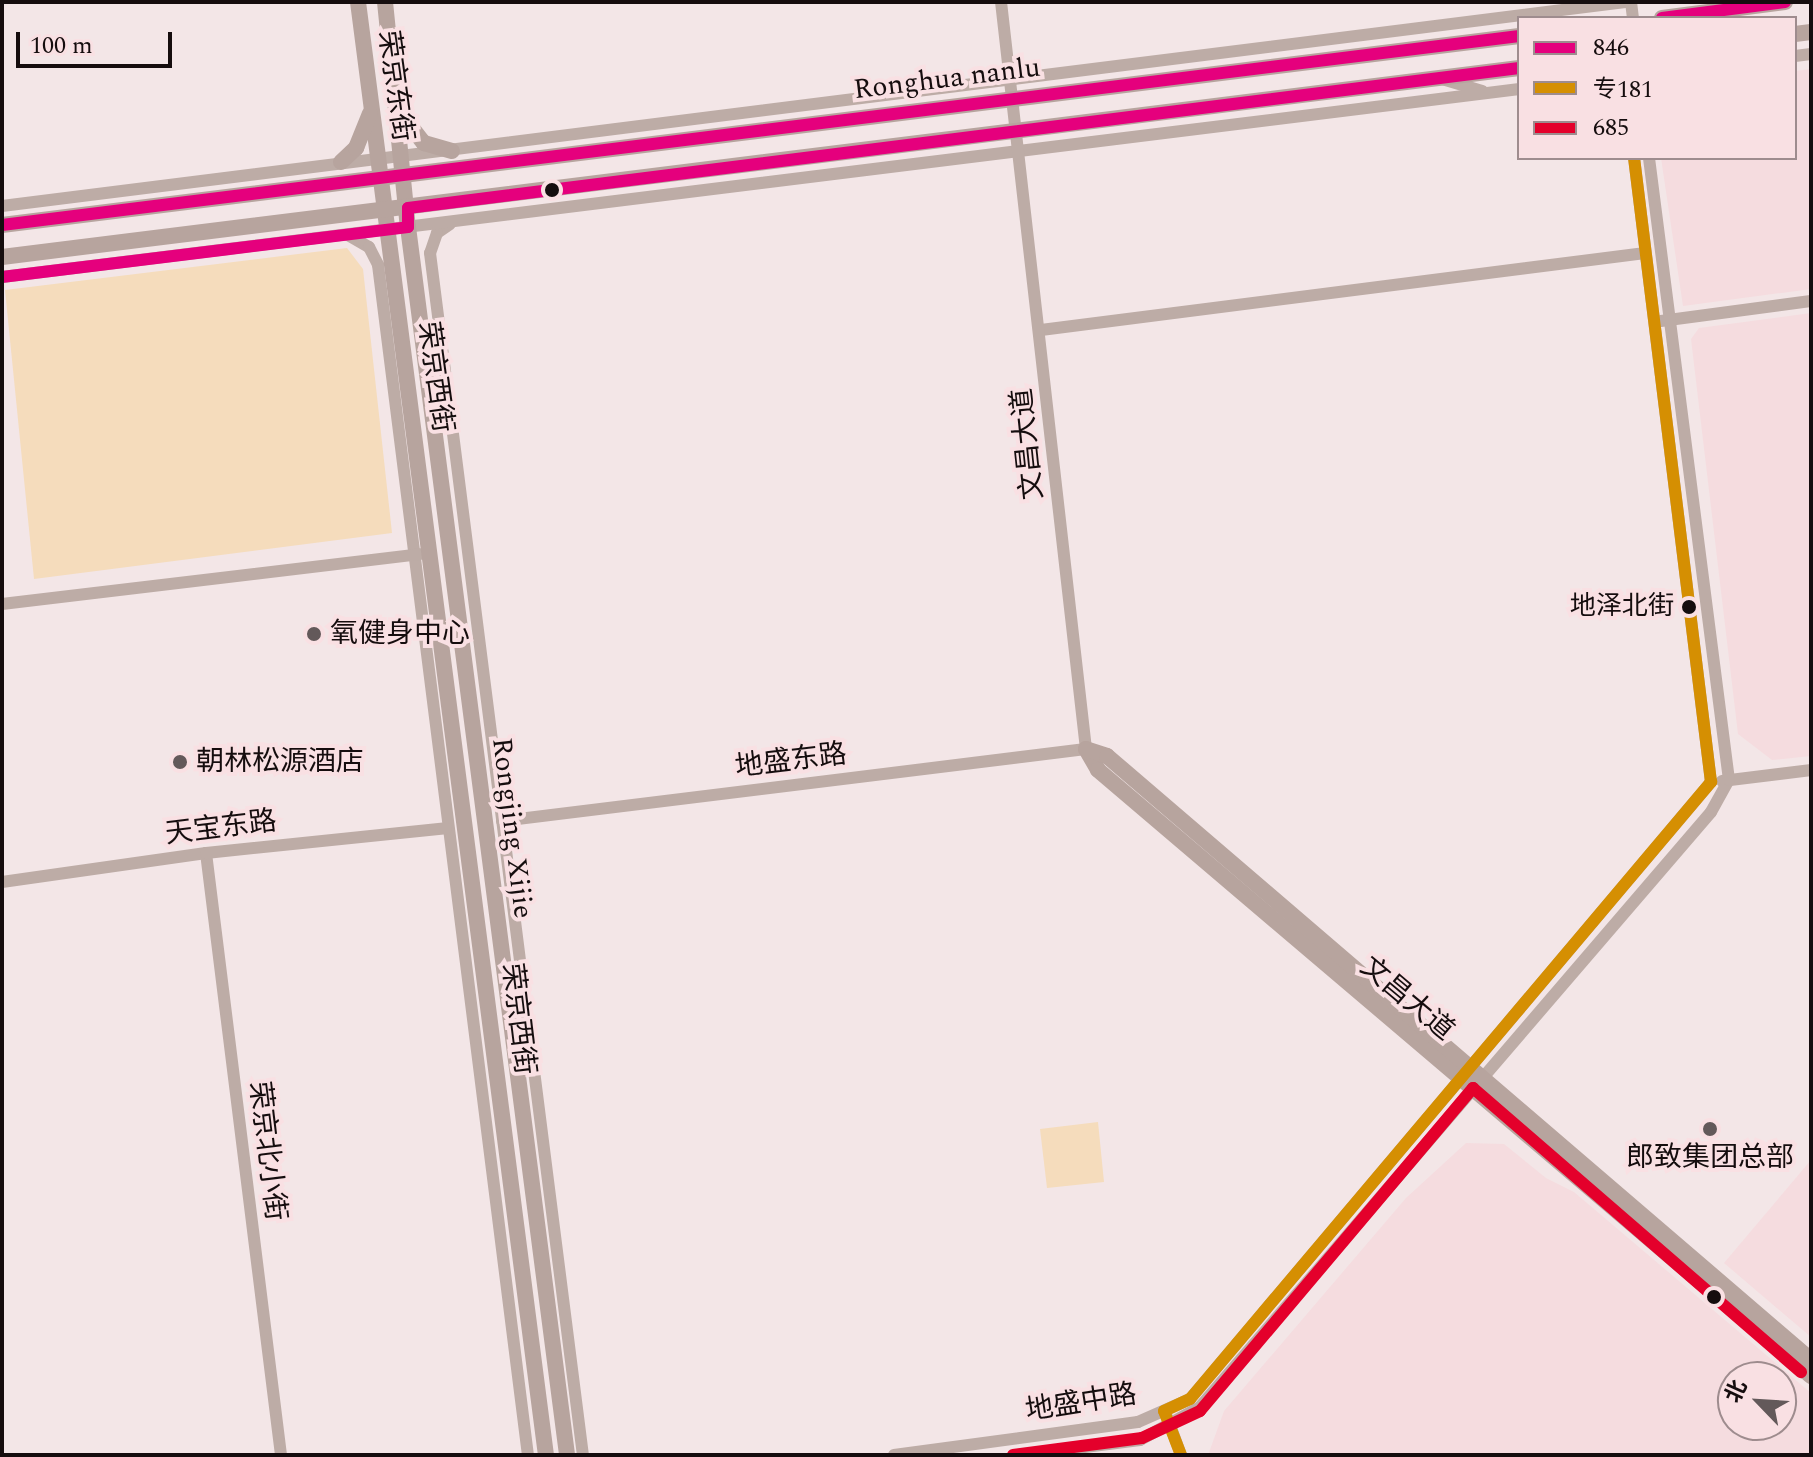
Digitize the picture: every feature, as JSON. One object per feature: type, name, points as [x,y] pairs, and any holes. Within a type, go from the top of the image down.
[{"type":"main road","name":"荣京东街","points":[[358,2],[387,210]]},
{"type":"main road","name":"荣京东街","points":[[385,2],[401,113],[408,208]]},
{"type":"main road","points":[[1677,16],[1785,2]]},
{"type":"main road","name":"Ronghua nanlu","points":[[2,225],[1011,96],[1517,36]]},
{"type":"main road","points":[[2,257],[834,157],[1017,142],[1517,68]]},
{"type":"main road","points":[[341,162],[356,148],[371,112]]},
{"type":"main road","points":[[401,113],[424,143],[452,151]]},
{"type":"main road","name":"Rongjing Xijie","points":[[408,208],[408,227],[567,1455]]},
{"type":"main road","name":"荣京西街","points":[[387,210],[546,1455]]},
{"type":"main road","name":"文昌大道","points":[[1086,749],[1107,756],[1471,1065],[1479,1083],[1811,1376]]},
{"type":"main road","name":"文昌大道","points":[[1086,749],[1098,770],[1460,1078],[1479,1083],[1811,1360]]},
{"type":"street","name":"文昌大道","points":[[1001,2],[1041,330],[1086,749]]},
{"type":"street","points":[[2,206],[1628,2]]},
{"type":"street","points":[[1161,62],[1210,74]]},
{"type":"street","points":[[1439,79],[1490,93]]},
{"type":"street","points":[[2,277],[878,168],[1017,142],[1517,89]]},
{"type":"street","points":[[567,136],[611,149]]},
{"type":"street","points":[[834,157],[878,168]]},
{"type":"street","points":[[1634,160],[1711,782]]},
{"type":"street","points":[[1479,1083],[1711,812],[1729,780],[1649,160]]},
{"type":"street","points":[[454,221],[437,233],[430,253],[583,1455]]},
{"type":"street","points":[[345,234],[369,247],[378,265],[446,828],[528,1455]]},
{"type":"street","points":[[194,236],[238,247]]},
{"type":"street","points":[[1041,330],[1645,253]]},
{"type":"street","points":[[1654,322],[1811,301]]},
{"type":"street","points":[[2,604],[433,552]]},
{"type":"street","name":"地盛东路","points":[[502,821],[1086,749]]},
{"type":"street","points":[[1471,1065],[1613,904],[1711,782],[1811,770]]},
{"type":"street","name":"天宝东路","points":[[2,882],[206,853],[446,828]]},
{"type":"street","name":"荣京北小街","points":[[206,853],[281,1455]]},
{"type":"street","name":"地盛中路","points":[[894,1455],[1138,1422],[1190,1399],[1471,1065]]},
{"type":"street","name":"地盛中路","points":[[1022,1455],[1140,1440],[1200,1407],[1479,1083]]},
{"type":"street","points":[[1164,1411],[1181,1455]]},
{"type":"street","points":[[1170,1423],[1172,1455]]},
{"type":"shaded area","points":[[1811,69],[1811,289],[1683,306],[1661,160],[1797,160],[1797,71]]},
{"type":"shaded area","points":[[347,248],[363,269],[392,533],[34,579],[5,290]]},
{"type":"shaded area","points":[[1811,313],[1811,756],[1772,760],[1738,734],[1691,339],[1699,328]]},
{"type":"shaded area","points":[[1098,1122],[1104,1182],[1047,1188],[1040,1129]]},
{"type":"shaded area","points":[[1466,1143],[1504,1144],[1546,1178],[1574,1192],[1773,1361],[1717,1361],[1717,1441],[1797,1441],[1797,1381],[1811,1393],[1811,1455],[1208,1455],[1224,1411],[1406,1198]]},
{"type":"shaded area","points":[[1811,1160],[1811,1337],[1724,1263]]},
{"type":"transit line","name":"846","points":[[1677,16],[1785,2]]},
{"type":"transit line","name":"846","points":[[2,225],[1517,36]]},
{"type":"transit line","name":"846","points":[[2,277],[408,227],[408,208],[1517,68]]},
{"type":"transit line","name":"专181","points":[[1181,1455],[1164,1411],[1190,1399],[1711,782],[1634,160]]},
{"type":"transit line","name":"685","points":[[1013,1455],[1142,1438],[1200,1411],[1473,1088],[1801,1372]]},
{"type":"place","name":"地泽北街","points":[[1689,607]]},
{"type":"place","name":"氧健身中心","points":[[314,634]]},
{"type":"place","name":"朝林松源酒店","points":[[180,762]]},
{"type":"place","name":"郎致集团总部","points":[[1710,1129]]}]
